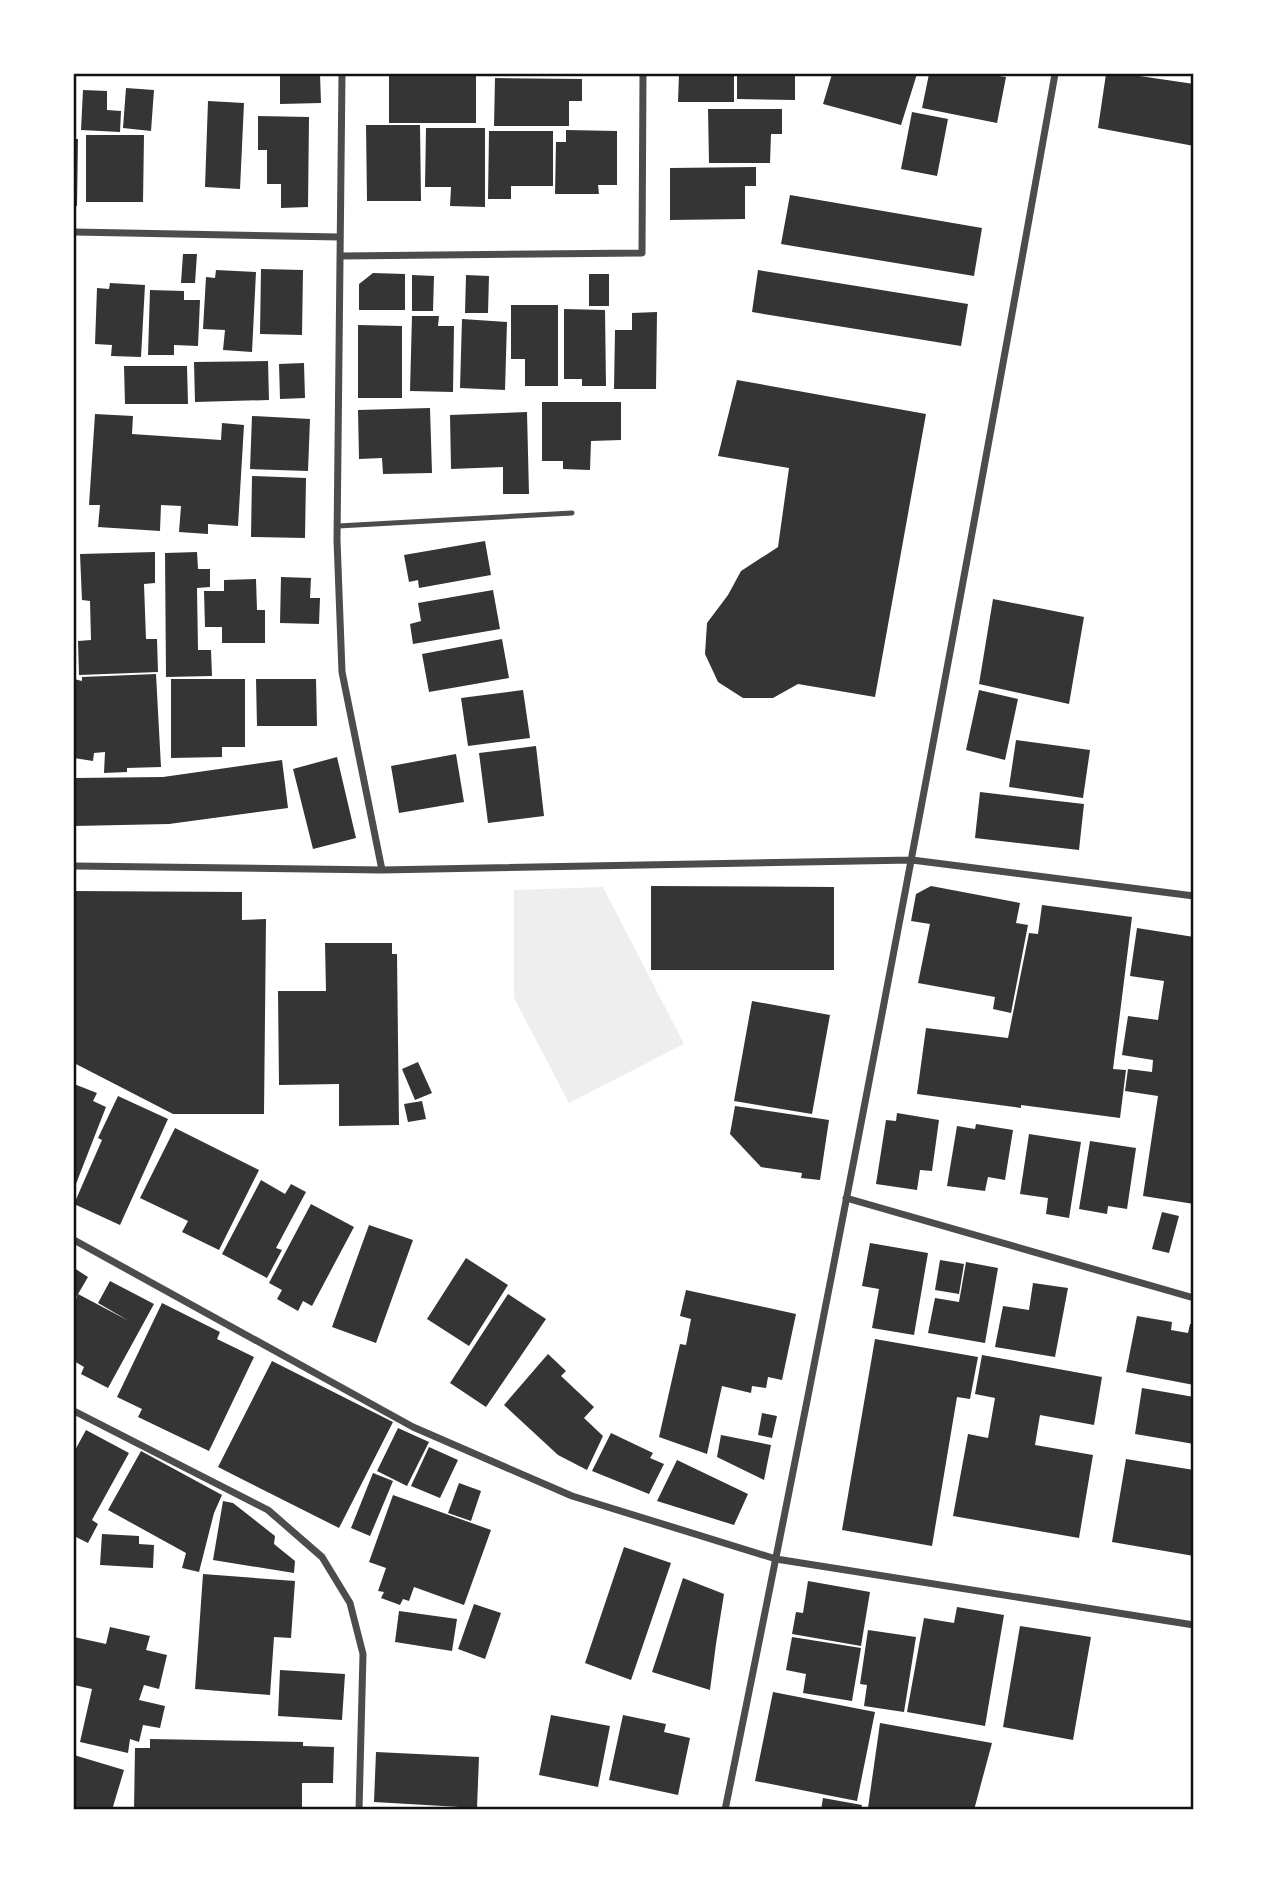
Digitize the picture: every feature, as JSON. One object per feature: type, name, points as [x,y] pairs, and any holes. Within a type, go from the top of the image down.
[{"type":"street","points":[[342,74],[338,526],[342,672],[382,870]]},
{"type":"street","points":[[341,256],[642,253],[643,74]]},
{"type":"street","points":[[725,1810],[912,860],[1055,74]]},
{"type":"street","points":[[74,232],[341,236]]},
{"type":"street","points":[[74,866],[382,870],[912,860],[1194,895]]},
{"type":"street","points":[[846,1198],[1194,1298]]},
{"type":"street","points":[[74,1240],[413,1427],[572,1496],[776,1559],[1194,1625]]},
{"type":"street","points":[[74,1411],[268,1510],[322,1556],[349,1603],[363,1654],[359,1810]]},
{"type":"lane","points":[[338,526],[572,513]]},
{"type":"shaded area","points":[[603,887],[684,1044],[569,1103],[514,998],[514,890]]},
{"type":"building","points":[[280,74],[320,74],[321,103],[280,104]]},
{"type":"building","points":[[679,74],[734,74],[734,102],[678,102]]},
{"type":"building","points":[[737,74],[795,74],[795,100],[737,99]]},
{"type":"building","points":[[832,74],[917,74],[901,125],[823,104]]},
{"type":"building","points":[[929,74],[999,74],[1006,77],[997,123],[922,108]]},
{"type":"building","points":[[1106,74],[1126,74],[1194,84],[1194,146],[1098,128]]},
{"type":"building","points":[[389,76],[476,76],[476,123],[389,123]]},
{"type":"building","points":[[495,78],[582,79],[582,101],[569,101],[569,126],[494,126]]},
{"type":"building","points":[[126,88],[154,90],[151,131],[123,128]]},
{"type":"building","points":[[83,90],[107,91],[107,110],[121,111],[120,132],[81,130]]},
{"type":"building","points":[[208,101],[244,103],[240,189],[205,187]]},
{"type":"building","points":[[708,109],[782,109],[782,134],[771,134],[770,163],[709,163]]},
{"type":"building","points":[[912,112],[948,119],[937,176],[901,169]]},
{"type":"building","points":[[258,116],[309,117],[308,207],[281,208],[281,184],[267,184],[267,150],[258,150]]},
{"type":"building","points":[[366,125],[420,125],[421,201],[367,201]]},
{"type":"building","points":[[426,128],[485,128],[485,207],[450,206],[451,187],[425,187]]},
{"type":"building","points":[[566,130],[617,131],[617,185],[598,185],[599,194],[555,194],[556,142],[566,142]]},
{"type":"building","points":[[489,131],[553,131],[553,186],[511,186],[511,199],[488,199]]},
{"type":"building","points":[[86,135],[144,135],[143,202],[86,202]]},
{"type":"building","points":[[74,139],[78,139],[77,206],[74,206]]},
{"type":"building","points":[[756,167],[756,186],[745,186],[745,219],[670,220],[670,168]]},
{"type":"building","points":[[790,195],[982,228],[974,276],[781,244]]},
{"type":"building","points":[[183,254],[197,254],[195,283],[181,283]]},
{"type":"building","points":[[261,269],[303,270],[302,335],[260,334]]},
{"type":"building","points":[[216,270],[256,272],[252,352],[223,350],[225,330],[203,329],[206,277],[215,278]]},
{"type":"building","points":[[758,270],[968,304],[961,346],[752,312]]},
{"type":"building","points":[[373,273],[405,274],[405,310],[359,310],[359,284]]},
{"type":"building","points":[[589,274],[609,274],[609,306],[589,306]]},
{"type":"building","points":[[412,275],[434,276],[433,311],[412,311]]},
{"type":"building","points":[[466,275],[489,276],[488,313],[465,313]]},
{"type":"building","points":[[110,283],[145,285],[141,357],[111,356],[112,345],[95,344],[97,288],[109,289]]},
{"type":"building","points":[[150,290],[184,291],[184,300],[200,300],[198,346],[174,345],[174,355],[148,355]]},
{"type":"building","points":[[511,305],[558,305],[558,386],[525,386],[525,359],[511,359]]},
{"type":"building","points":[[564,309],[605,310],[606,386],[582,386],[582,379],[564,379]]},
{"type":"building","points":[[657,312],[656,389],[614,389],[615,330],[632,330],[632,313]]},
{"type":"building","points":[[412,316],[439,316],[438,326],[454,326],[453,392],[410,391]]},
{"type":"building","points":[[462,319],[507,322],[505,390],[460,388]]},
{"type":"building","points":[[358,325],[402,326],[402,398],[358,398]]},
{"type":"building","points":[[268,361],[269,400],[195,402],[194,362]]},
{"type":"building","points":[[304,363],[305,398],[280,399],[279,364]]},
{"type":"building","points":[[124,366],[187,366],[188,404],[125,404]]},
{"type":"building","points":[[737,380],[926,414],[875,697],[798,684],[773,698],[743,698],[718,682],[705,654],[707,623],[728,595],[741,571],[778,547],[789,468],[718,456]]},
{"type":"building","points":[[542,402],[621,402],[621,440],[591,441],[590,470],[563,469],[563,461],[542,461]]},
{"type":"building","points":[[430,408],[432,473],[383,474],[382,458],[359,459],[358,410]]},
{"type":"building","points":[[527,412],[529,494],[503,494],[503,467],[451,469],[450,415]]},
{"type":"building","points":[[95,414],[133,416],[132,434],[221,440],[222,423],[244,425],[238,526],[208,524],[208,534],[179,532],[181,506],[161,505],[160,531],[98,527],[100,505],[89,505]]},
{"type":"building","points":[[252,416],[310,419],[308,471],[250,469]]},
{"type":"building","points":[[252,476],[306,478],[305,538],[251,537]]},
{"type":"building","points":[[485,541],[491,575],[419,588],[418,580],[409,582],[404,555]]},
{"type":"building","points":[[155,552],[155,583],[144,584],[146,639],[157,639],[158,672],[79,675],[78,641],[91,640],[90,601],[82,600],[80,554]]},
{"type":"building","points":[[197,552],[198,569],[210,569],[210,587],[197,588],[198,650],[211,650],[212,676],[166,677],[165,553]]},
{"type":"building","points":[[281,577],[311,578],[310,598],[320,598],[319,624],[280,623]]},
{"type":"building","points":[[256,579],[257,610],[265,610],[265,643],[222,643],[222,627],[205,627],[204,591],[224,591],[224,580]]},
{"type":"building","points":[[493,590],[500,629],[413,644],[410,624],[421,621],[418,603]]},
{"type":"building","points":[[993,599],[1084,617],[1069,704],[979,684]]},
{"type":"building","points":[[502,639],[509,678],[429,692],[422,654]]},
{"type":"building","points":[[156,674],[161,767],[127,768],[127,772],[104,773],[105,752],[94,753],[93,761],[74,758],[74,679],[82,681],[82,677]]},
{"type":"building","points":[[171,679],[245,679],[245,747],[222,747],[222,757],[171,758]]},
{"type":"building","points":[[256,679],[316,679],[317,726],[257,726]]},
{"type":"building","points":[[523,690],[530,738],[468,746],[461,698]]},
{"type":"building","points":[[979,690],[1018,699],[1005,760],[966,750]]},
{"type":"building","points":[[1016,740],[1090,750],[1083,798],[1009,787]]},
{"type":"building","points":[[536,746],[544,816],[488,823],[479,753]]},
{"type":"building","points":[[456,754],[464,802],[399,813],[391,766]]},
{"type":"building","points":[[337,757],[356,838],[313,849],[293,769]]},
{"type":"building","points":[[282,760],[288,808],[169,824],[74,826],[74,778],[163,777]]},
{"type":"building","points":[[980,792],[1084,804],[1079,850],[975,838]]},
{"type":"building","points":[[651,886],[834,887],[834,970],[651,970]]},
{"type":"building","points":[[931,886],[1020,903],[1016,923],[1028,925],[1011,1013],[993,1009],[995,997],[918,983],[930,924],[911,921],[916,894]]},
{"type":"building","points":[[74,891],[242,892],[242,920],[266,919],[264,1114],[173,1114],[74,1063]]},
{"type":"building","points":[[1042,905],[1132,917],[1113,1069],[1126,1070],[1120,1118],[917,1094],[926,1028],[1008,1038],[1029,933],[1038,934]]},
{"type":"building","points":[[1137,928],[1194,937],[1194,1204],[1143,1196],[1158,1096],[1125,1091],[1128,1069],[1152,1072],[1153,1060],[1122,1055],[1128,1016],[1158,1020],[1164,981],[1130,976]]},
{"type":"building","points":[[325,943],[392,943],[392,954],[397,954],[399,1125],[339,1126],[339,1084],[279,1085],[278,991],[326,991]]},
{"type":"building","points":[[752,1001],[830,1015],[812,1114],[734,1101]]},
{"type":"building","points":[[418,1062],[432,1093],[415,1100],[402,1069]]},
{"type":"building","points":[[74,1084],[97,1093],[93,1101],[106,1107],[74,1189]]},
{"type":"building","points":[[118,1096],[168,1119],[120,1225],[74,1204],[102,1140],[98,1138]]},
{"type":"building","points":[[422,1101],[426,1119],[408,1122],[404,1104]]},
{"type":"building","points":[[735,1106],[829,1120],[820,1180],[801,1178],[802,1173],[761,1167],[730,1134]]},
{"type":"building","points":[[897,1113],[939,1120],[932,1171],[920,1170],[917,1190],[876,1184],[886,1120],[896,1121]]},
{"type":"building","points":[[976,1124],[1013,1130],[1005,1180],[988,1177],[985,1191],[947,1186],[957,1126],[975,1129]]},
{"type":"building","points":[[175,1128],[259,1170],[219,1250],[182,1232],[188,1221],[140,1198]]},
{"type":"building","points":[[1029,1134],[1081,1142],[1069,1218],[1046,1214],[1048,1198],[1020,1194]]},
{"type":"building","points":[[1090,1141],[1136,1148],[1127,1209],[1108,1206],[1107,1214],[1079,1209]]},
{"type":"building","points":[[261,1180],[285,1194],[291,1184],[306,1192],[276,1248],[282,1250],[267,1278],[222,1254]]},
{"type":"building","points":[[311,1204],[354,1227],[312,1306],[303,1301],[298,1311],[277,1299],[282,1290],[269,1283]]},
{"type":"building","points":[[1162,1212],[1179,1216],[1169,1253],[1152,1249]]},
{"type":"building","points":[[369,1225],[413,1240],[376,1343],[332,1327]]},
{"type":"building","points":[[870,1243],[928,1253],[914,1335],[872,1328],[879,1289],[862,1286]]},
{"type":"building","points":[[466,1258],[508,1285],[469,1346],[427,1319]]},
{"type":"building","points":[[940,1260],[964,1264],[959,1294],[935,1290]]},
{"type":"building","points":[[966,1262],[998,1268],[985,1343],[928,1333],[935,1298],[959,1302]]},
{"type":"building","points":[[74,1268],[88,1277],[74,1301]]},
{"type":"building","points":[[110,1281],[154,1304],[108,1388],[81,1374],[84,1367],[74,1361],[74,1304],[78,1294],[129,1321],[98,1303]]},
{"type":"building","points":[[1033,1283],[1068,1288],[1055,1357],[995,1347],[1003,1306],[1029,1310]]},
{"type":"building","points":[[686,1290],[796,1314],[782,1380],[768,1377],[766,1388],[752,1386],[751,1393],[722,1386],[707,1454],[659,1437],[680,1344],[686,1345],[691,1319],[680,1316]]},
{"type":"building","points":[[508,1294],[546,1319],[486,1407],[450,1383]]},
{"type":"building","points":[[162,1303],[220,1332],[217,1339],[254,1357],[209,1451],[138,1417],[142,1409],[117,1397]]},
{"type":"building","points":[[1137,1316],[1172,1322],[1171,1330],[1188,1333],[1190,1324],[1194,1324],[1194,1385],[1126,1372]]},
{"type":"building","points":[[875,1339],[978,1357],[970,1399],[957,1397],[932,1546],[842,1530]]},
{"type":"building","points":[[548,1354],[566,1371],[561,1376],[594,1407],[584,1418],[603,1436],[587,1470],[558,1455],[504,1405]]},
{"type":"building","points":[[982,1355],[1102,1377],[1094,1425],[1040,1415],[1035,1445],[1093,1455],[1079,1538],[953,1516],[968,1434],[988,1438],[995,1398],[975,1394]]},
{"type":"building","points":[[272,1361],[393,1422],[339,1528],[218,1467]]},
{"type":"building","points":[[1142,1388],[1194,1397],[1194,1444],[1135,1434]]},
{"type":"building","points":[[762,1413],[777,1416],[772,1438],[758,1435]]},
{"type":"building","points":[[398,1428],[429,1442],[407,1486],[377,1471]]},
{"type":"building","points":[[86,1430],[129,1453],[92,1520],[98,1524],[88,1543],[74,1536],[74,1452]]},
{"type":"building","points":[[611,1433],[653,1453],[650,1458],[664,1464],[649,1494],[592,1471]]},
{"type":"building","points":[[721,1435],[771,1445],[764,1480],[717,1457]]},
{"type":"building","points":[[429,1447],[458,1460],[440,1498],[411,1486]]},
{"type":"building","points":[[141,1451],[222,1495],[214,1513],[199,1572],[182,1568],[186,1553],[108,1510]]},
{"type":"building","points":[[1126,1459],[1194,1470],[1194,1556],[1112,1542]]},
{"type":"building","points":[[677,1460],[748,1494],[734,1525],[657,1501]]},
{"type":"building","points":[[373,1473],[393,1481],[370,1536],[351,1528]]},
{"type":"building","points":[[459,1483],[481,1491],[471,1521],[448,1513]]},
{"type":"building","points":[[393,1495],[491,1530],[464,1605],[414,1587],[409,1601],[403,1599],[400,1605],[381,1598],[384,1592],[378,1591],[386,1568],[369,1562]]},
{"type":"building","points":[[223,1501],[233,1503],[275,1536],[274,1544],[295,1561],[294,1573],[213,1560]]},
{"type":"building","points":[[102,1534],[139,1536],[139,1544],[154,1545],[153,1568],[100,1565]]},
{"type":"building","points":[[624,1547],[671,1563],[631,1680],[585,1663]]},
{"type":"building","points":[[203,1574],[295,1581],[291,1638],[274,1637],[270,1695],[195,1689]]},
{"type":"building","points":[[683,1578],[724,1594],[710,1690],[652,1672]]},
{"type":"building","points":[[808,1581],[870,1592],[861,1646],[792,1634],[796,1612],[803,1613]]},
{"type":"building","points":[[474,1604],[501,1613],[485,1659],[458,1649]]},
{"type":"building","points":[[957,1607],[1004,1615],[985,1726],[907,1712],[924,1618],[954,1623]]},
{"type":"building","points":[[399,1611],[457,1619],[452,1651],[395,1642]]},
{"type":"building","points":[[1020,1626],[1091,1637],[1073,1740],[1003,1727]]},
{"type":"building","points":[[110,1627],[150,1636],[146,1650],[167,1655],[159,1689],[144,1685],[139,1700],[165,1706],[160,1728],[143,1725],[139,1742],[130,1739],[128,1753],[80,1742],[92,1689],[74,1685],[74,1637],[106,1644]]},
{"type":"building","points":[[868,1630],[916,1637],[904,1712],[864,1706],[867,1685],[860,1684]]},
{"type":"building","points":[[792,1637],[861,1648],[852,1701],[803,1693],[806,1674],[786,1670]]},
{"type":"building","points":[[280,1670],[345,1674],[342,1720],[278,1716]]},
{"type":"building","points":[[773,1692],[875,1712],[857,1801],[755,1781]]},
{"type":"building","points":[[551,1715],[610,1726],[598,1787],[539,1775]]},
{"type":"building","points":[[623,1715],[666,1724],[664,1732],[690,1738],[678,1795],[609,1780]]},
{"type":"building","points":[[880,1723],[992,1743],[974,1810],[868,1808]]},
{"type":"building","points":[[150,1739],[303,1742],[303,1746],[334,1747],[333,1783],[302,1783],[302,1810],[134,1810],[135,1748],[150,1748]]},
{"type":"building","points":[[376,1752],[479,1757],[477,1808],[374,1802]]},
{"type":"building","points":[[74,1755],[124,1770],[112,1810],[74,1810]]},
{"type":"building","points":[[823,1798],[862,1805],[861,1810],[821,1810]]}]
